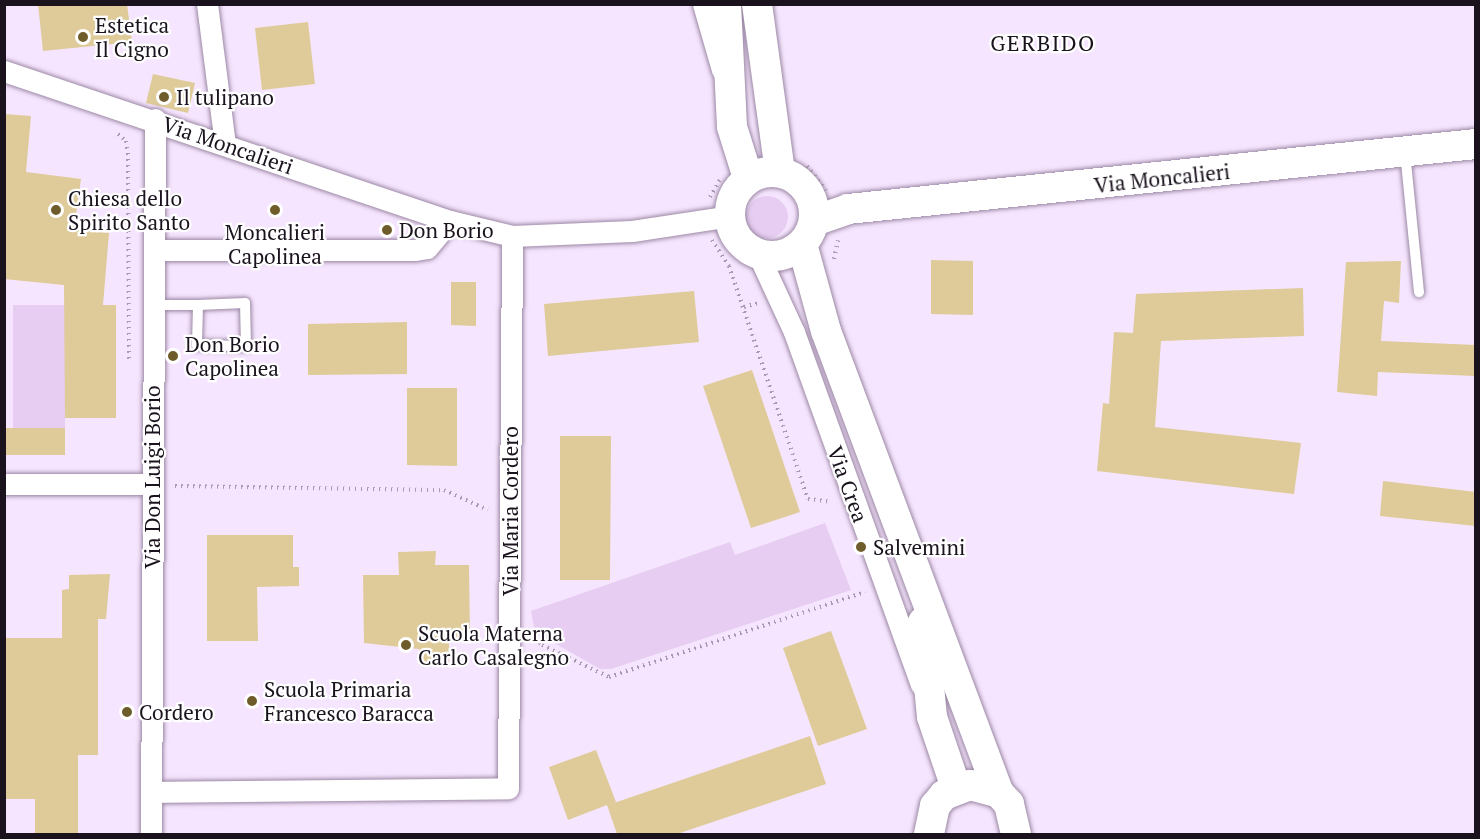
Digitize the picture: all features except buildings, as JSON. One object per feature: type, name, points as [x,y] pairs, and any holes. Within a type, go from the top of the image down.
[{"type":"street","points":[[207,4],[225,144]]},
{"type":"street","points":[[703,4],[727,86]]},
{"type":"street","points":[[726,4],[727,86],[732,128],[748,178]]},
{"type":"street","points":[[757,4],[780,172]]},
{"type":"street","name":"Via Moncalieri","points":[[4,71],[155,119],[450,221],[512,236],[632,231],[730,216]]},
{"type":"street","name":"Via Don Luigi Borio","points":[[151,834],[155,119]]},
{"type":"street","name":"Via Moncalieri","points":[[793,234],[848,209],[1476,144]]},
{"type":"street","points":[[780,172],[792,176],[793,234],[738,239],[730,216],[731,201],[748,178],[780,172]]},
{"type":"street","points":[[155,250],[427,249],[450,221]]},
{"type":"street","name":"Via Crea","points":[[793,234],[825,332],[917,584],[944,641],[999,793],[1015,818],[1016,834]]},
{"type":"street","name":"Via Crea","points":[[793,234],[794,332],[956,788]]},
{"type":"street","name":"Via Maria Cordero","points":[[151,792],[508,788],[512,236]]},
{"type":"street","points":[[4,484],[152,484]]},
{"type":"street","name":"Via Crea","points":[[917,584],[932,717]]},
{"type":"street","points":[[929,834],[935,806],[956,788],[970,785],[999,793]]},
{"type":"lane","points":[[1404,152],[1419,292]]},
{"type":"lane","points":[[153,305],[245,303],[246,346],[197,345],[198,305]]},
{"type":"path","points":[[128,153],[129,372]]},
{"type":"path","points":[[175,478],[175,488],[444,490],[484,506],[492,515]]},
{"type":"path","points":[[510,633],[527,632],[582,667],[609,677],[869,590]]},
{"type":"shaded area","points":[[767,196],[782,202],[788,217],[782,232],[767,238],[752,232],[746,217],[752,202]]},
{"type":"shaded area","points":[[13,305],[65,305],[65,428],[13,428]]},
{"type":"shaded area","points":[[825,523],[851,590],[611,669],[600,669],[535,632],[531,611],[730,542],[735,555]]},
{"type":"place","name":"Estetica Il Cigno","points":[[83,37]]},
{"type":"place","name":"Il tulipano","points":[[164,97]]},
{"type":"place","name":"Chiesa dello Spirito Santo","points":[[56,210]]},
{"type":"place","name":"Moncalieri Capolinea","points":[[275,210]]},
{"type":"place","name":"Don Borio","points":[[387,230]]},
{"type":"place","name":"Don Borio Capolinea","points":[[173,356]]},
{"type":"place","name":"Salvemini","points":[[861,547]]},
{"type":"place","name":"Scuola Materna Carlo Casalegno","points":[[406,645]]},
{"type":"place","name":"Scuola Primaria Francesco Baracca","points":[[252,701]]},
{"type":"place","name":"Cordero","points":[[127,712]]},
{"type":"district","name":"GERBIDO","points":[[1043,43]]}]
